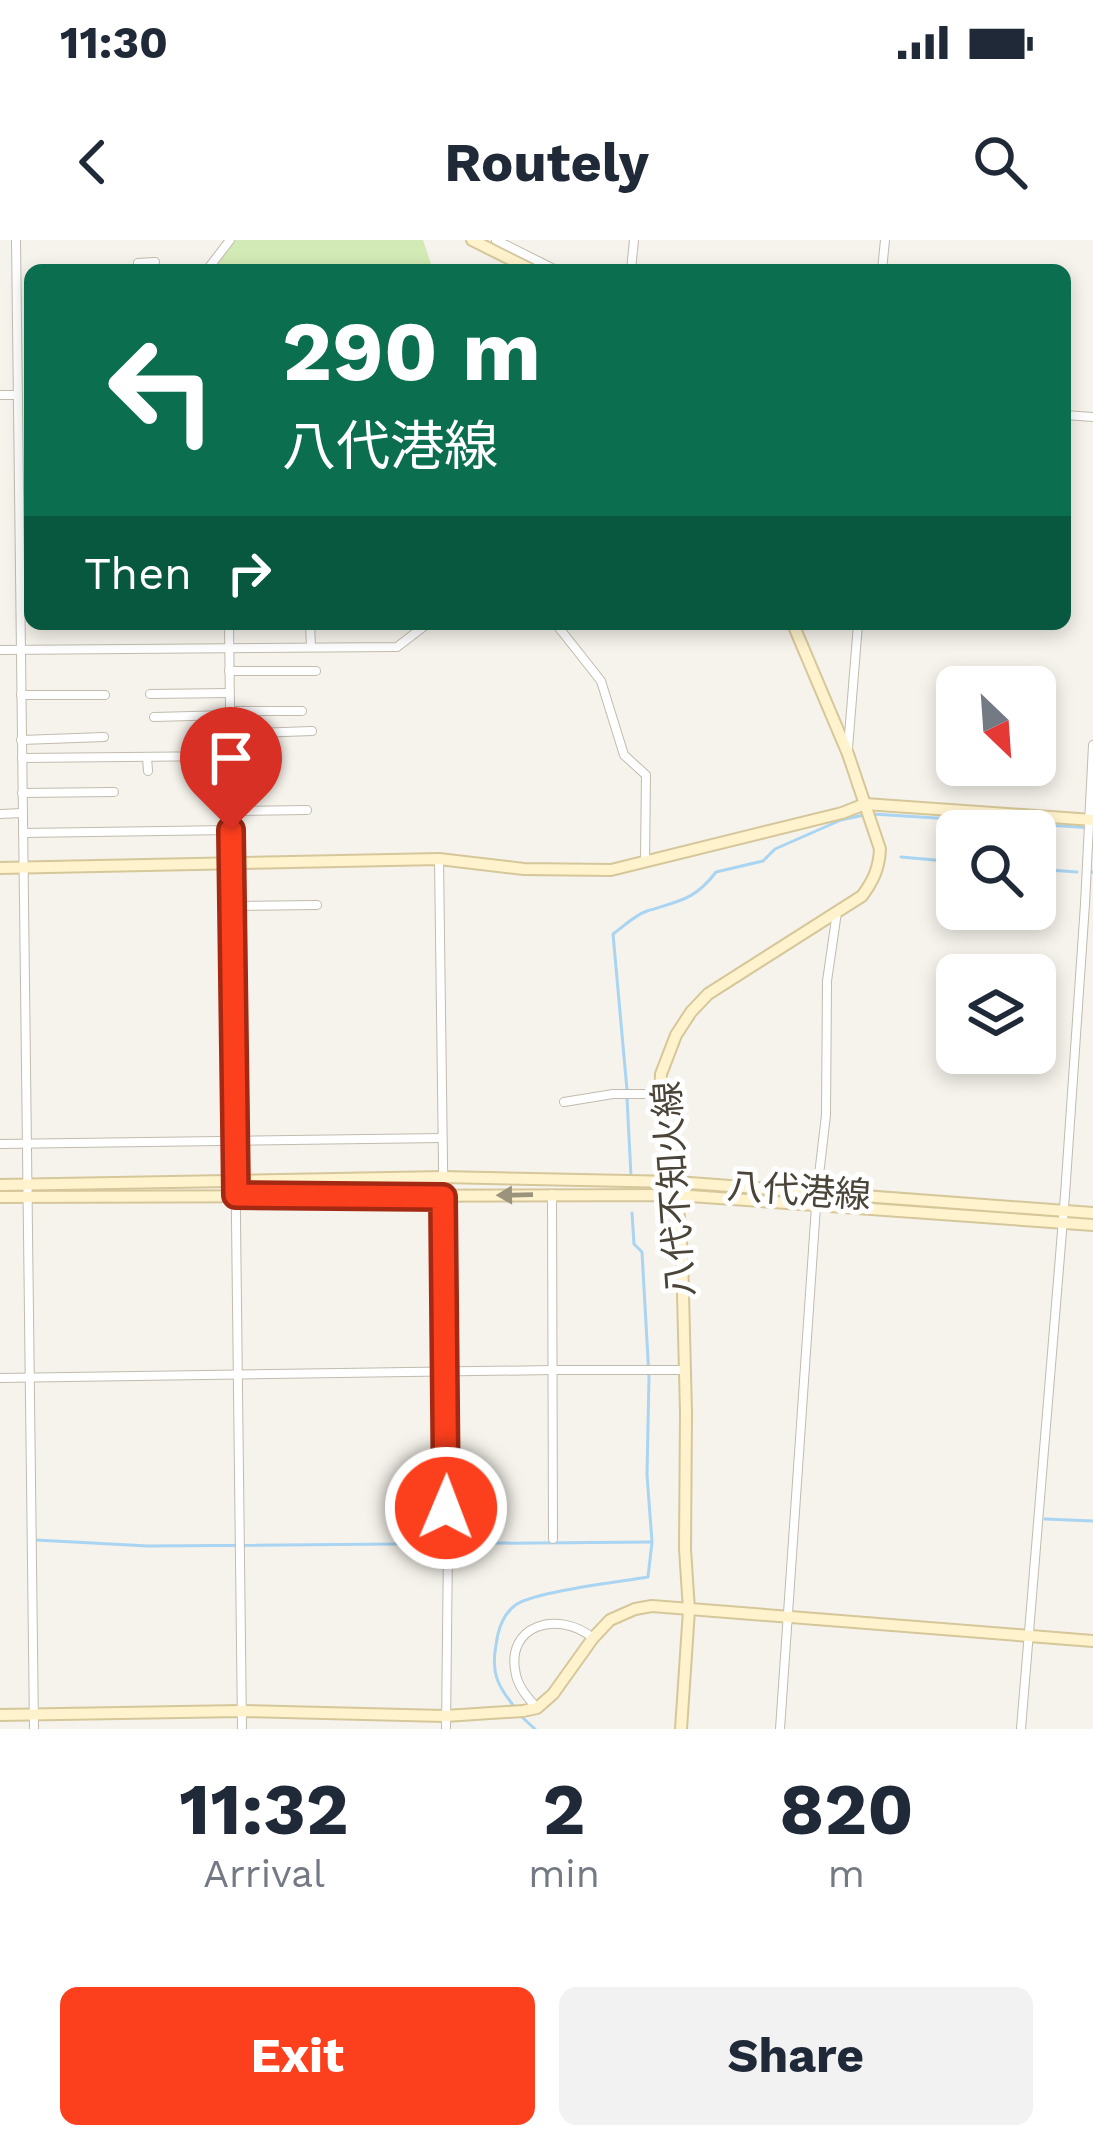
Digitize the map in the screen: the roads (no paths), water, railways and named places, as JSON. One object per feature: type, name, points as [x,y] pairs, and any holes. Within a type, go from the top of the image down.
[{"type":"main road","points":[[472,240],[520,264]]},
{"type":"main road","name":"八代不知火線","points":[[681,1729],[689,1610],[682,1254],[661,1074],[676,1035],[708,994],[862,896],[879,866],[880,849],[848,754],[796,630]]},
{"type":"main road","points":[[0,868],[440,859],[524,869],[617,868],[866,808],[1090,823]]},
{"type":"main road","name":"八代港線","points":[[0,1197],[28,1191],[236,1188],[443,1177],[676,1188],[1062,1217],[1093,1213]]},
{"type":"main road","name":"八代港線","points":[[0,1185],[28,1191]]},
{"type":"main road","name":"八代港線","points":[[236,1188],[443,1197],[676,1188]]},
{"type":"main road","name":"八代港線","points":[[1062,1217],[1093,1226]]},
{"type":"main road","points":[[0,1715],[34,1722],[241,1711],[446,1722],[530,1709],[553,1694],[610,1620],[652,1606],[1093,1641]]},
{"type":"street","points":[[16,240],[34,1722]]},
{"type":"street","points":[[212,264],[230,240]]},
{"type":"street","points":[[496,240],[544,264]]},
{"type":"street","points":[[138,264],[155,262]]},
{"type":"street","points":[[18,334],[24,334]]},
{"type":"street","points":[[0,395],[18,395]]},
{"type":"street","points":[[19,493],[24,493]]},
{"type":"street","points":[[229,630],[242,1729]]},
{"type":"street","points":[[310,630],[311,647]]},
{"type":"street","points":[[0,650],[397,647],[419,630]]},
{"type":"street","points":[[561,630],[601,681],[625,755],[646,775],[645,863]]},
{"type":"street","points":[[848,754],[858,630]]},
{"type":"street","points":[[229,671],[316,671]]},
{"type":"street","points":[[150,694],[229,693]]},
{"type":"street","points":[[21,695],[105,694]]},
{"type":"street","points":[[154,717],[302,711]]},
{"type":"street","points":[[230,734],[312,731]]},
{"type":"street","points":[[21,740],[104,737]]},
{"type":"street","points":[[1021,1729],[1085,904],[1093,745]]},
{"type":"street","points":[[187,771],[188,756]]},
{"type":"street","points":[[22,758],[230,756]]},
{"type":"street","points":[[147,757],[148,771]]},
{"type":"street","points":[[22,793],[114,792]]},
{"type":"street","points":[[231,812],[308,810]]},
{"type":"street","points":[[0,814],[22,813]]},
{"type":"street","points":[[23,833],[231,830]]},
{"type":"street","points":[[440,859],[446,1722]]},
{"type":"street","points":[[232,906],[317,905]]},
{"type":"street","points":[[779,1729],[826,1115],[826,981],[837,912]]},
{"type":"street","points":[[564,1102],[614,1094],[661,1094]]},
{"type":"street","points":[[0,1144],[442,1138]]},
{"type":"street","points":[[552,1194],[553,1539]]},
{"type":"street","points":[[0,1378],[685,1370]]},
{"type":"street","points":[[530,1709],[515,1672],[521,1639],[545,1623],[568,1625],[593,1637]]},
{"type":"waterway","points":[[873,814],[1093,828]]},
{"type":"waterway","points":[[627,1090],[613,934],[643,913],[693,894],[716,872],[763,861],[775,849],[864,815]]},
{"type":"waterway","points":[[901,857],[936,860]]},
{"type":"waterway","points":[[1056,870],[1077,872]]},
{"type":"waterway","points":[[627,1098],[631,1176]]},
{"type":"waterway","points":[[513,1705],[499,1684],[494,1663],[500,1627],[512,1608],[543,1595],[648,1577],[652,1542],[647,1475],[649,1377],[642,1252],[634,1244],[632,1213]]},
{"type":"waterway","points":[[1045,1519],[1093,1521]]},
{"type":"waterway","points":[[36,1540],[148,1546],[650,1542]]},
{"type":"waterway","points":[[523,1718],[535,1729]]}]
